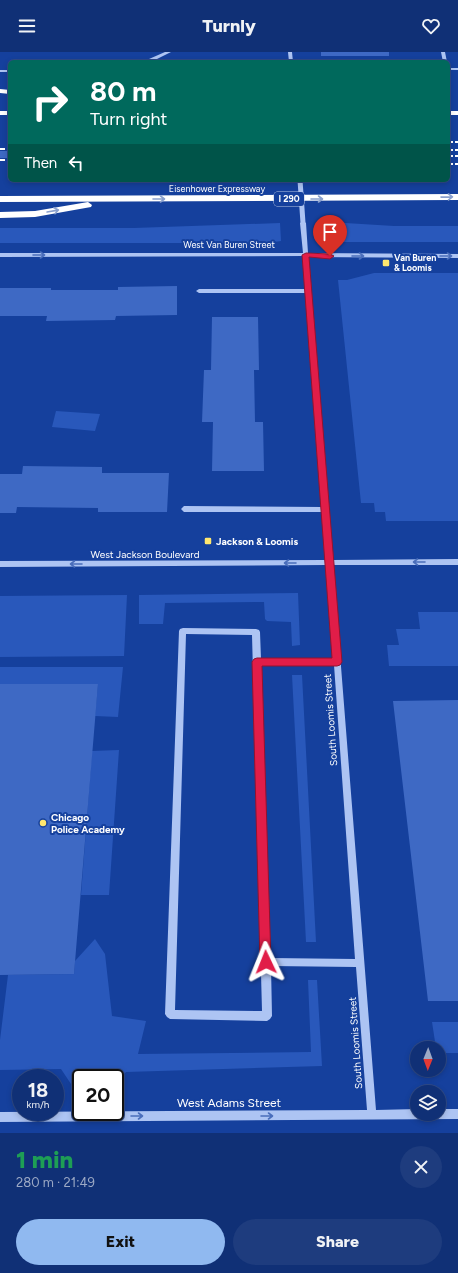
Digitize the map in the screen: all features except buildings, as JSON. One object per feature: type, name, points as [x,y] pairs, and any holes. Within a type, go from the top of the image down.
[{"type":"highway","name":"Eisenhower Expressway","points":[[0,199],[458,197]]},
{"type":"highway","points":[[0,215],[35,214],[120,199]]},
{"type":"street","points":[[151,60],[169,52]]},
{"type":"street","name":"South Loomis Street","points":[[300,182],[372,1115]]},
{"type":"street","name":"West Van Buren Street","points":[[0,255],[458,256]]},
{"type":"street","points":[[199,291],[308,291]]},
{"type":"street","points":[[184,509],[325,510]]},
{"type":"street","name":"West Jackson Boulevard","points":[[0,564],[458,562]]},
{"type":"street","points":[[183,632],[256,632],[266,962],[267,1016],[170,1014],[183,632]]},
{"type":"street","points":[[257,662],[337,662]]},
{"type":"street","points":[[266,962],[360,963]]},
{"type":"street","name":"West Adams Street","points":[[0,1117],[458,1114]]},
{"type":"shaded area","points":[[329,222],[394,226],[458,226],[458,242],[340,242],[331,240]]},
{"type":"shaded area","points":[[280,223],[281,241],[268,243],[0,243],[0,228],[134,228]]},
{"type":"shaded area","points":[[374,273],[458,273],[458,521],[386,521],[385,512],[375,512],[374,503],[361,503],[338,280],[347,280]]},
{"type":"shaded area","points":[[56,411],[100,414],[95,431],[52,427]]},
{"type":"shaded area","points":[[298,593],[300,645],[292,646],[291,622],[267,621],[265,619],[264,602],[165,603],[163,624],[139,624],[139,595]]},
{"type":"shaded area","points":[[127,595],[124,656],[0,657],[0,596]]},
{"type":"shaded area","points":[[418,612],[458,612],[458,666],[389,666],[387,645],[399,645],[396,629],[420,629]]},
{"type":"shaded area","points":[[0,667],[123,667],[118,717],[95,716],[98,684],[0,684]]},
{"type":"shaded area","points":[[292,675],[302,675],[316,942],[306,942]]},
{"type":"shaded area","points":[[119,750],[109,895],[81,895],[92,751]]},
{"type":"shaded area","points":[[95,939],[105,954],[112,1016],[146,1021],[138,1054],[311,1052],[308,980],[317,980],[322,1066],[126,1072],[124,1074],[124,1069],[72,1069],[72,1086],[64,1074],[64,1069],[0,1070],[0,1040],[8,975],[74,974],[75,961]]},
{"type":"shaded area","points":[[432,1022],[458,1022],[458,1053],[446,1053],[446,1041],[435,1041]]},
{"type":"railway","points":[[450,142],[458,142]]},
{"type":"railway","points":[[0,149],[8,149]]},
{"type":"railway","points":[[450,150],[458,150]]},
{"type":"railway","points":[[450,156],[458,156]]},
{"type":"railway","points":[[0,160],[8,160]]},
{"type":"railway","points":[[450,164],[458,164]]},
{"type":"place","name":"Van Buren & Loomis","points":[[386,263]]},
{"type":"place","name":"Jackson & Loomis","points":[[208,541]]},
{"type":"place","name":"Chicago Police Academy","points":[[43,823]]},
{"type":"route","points":[[266,962],[257,662],[337,662],[306,255],[330,256]]}]
